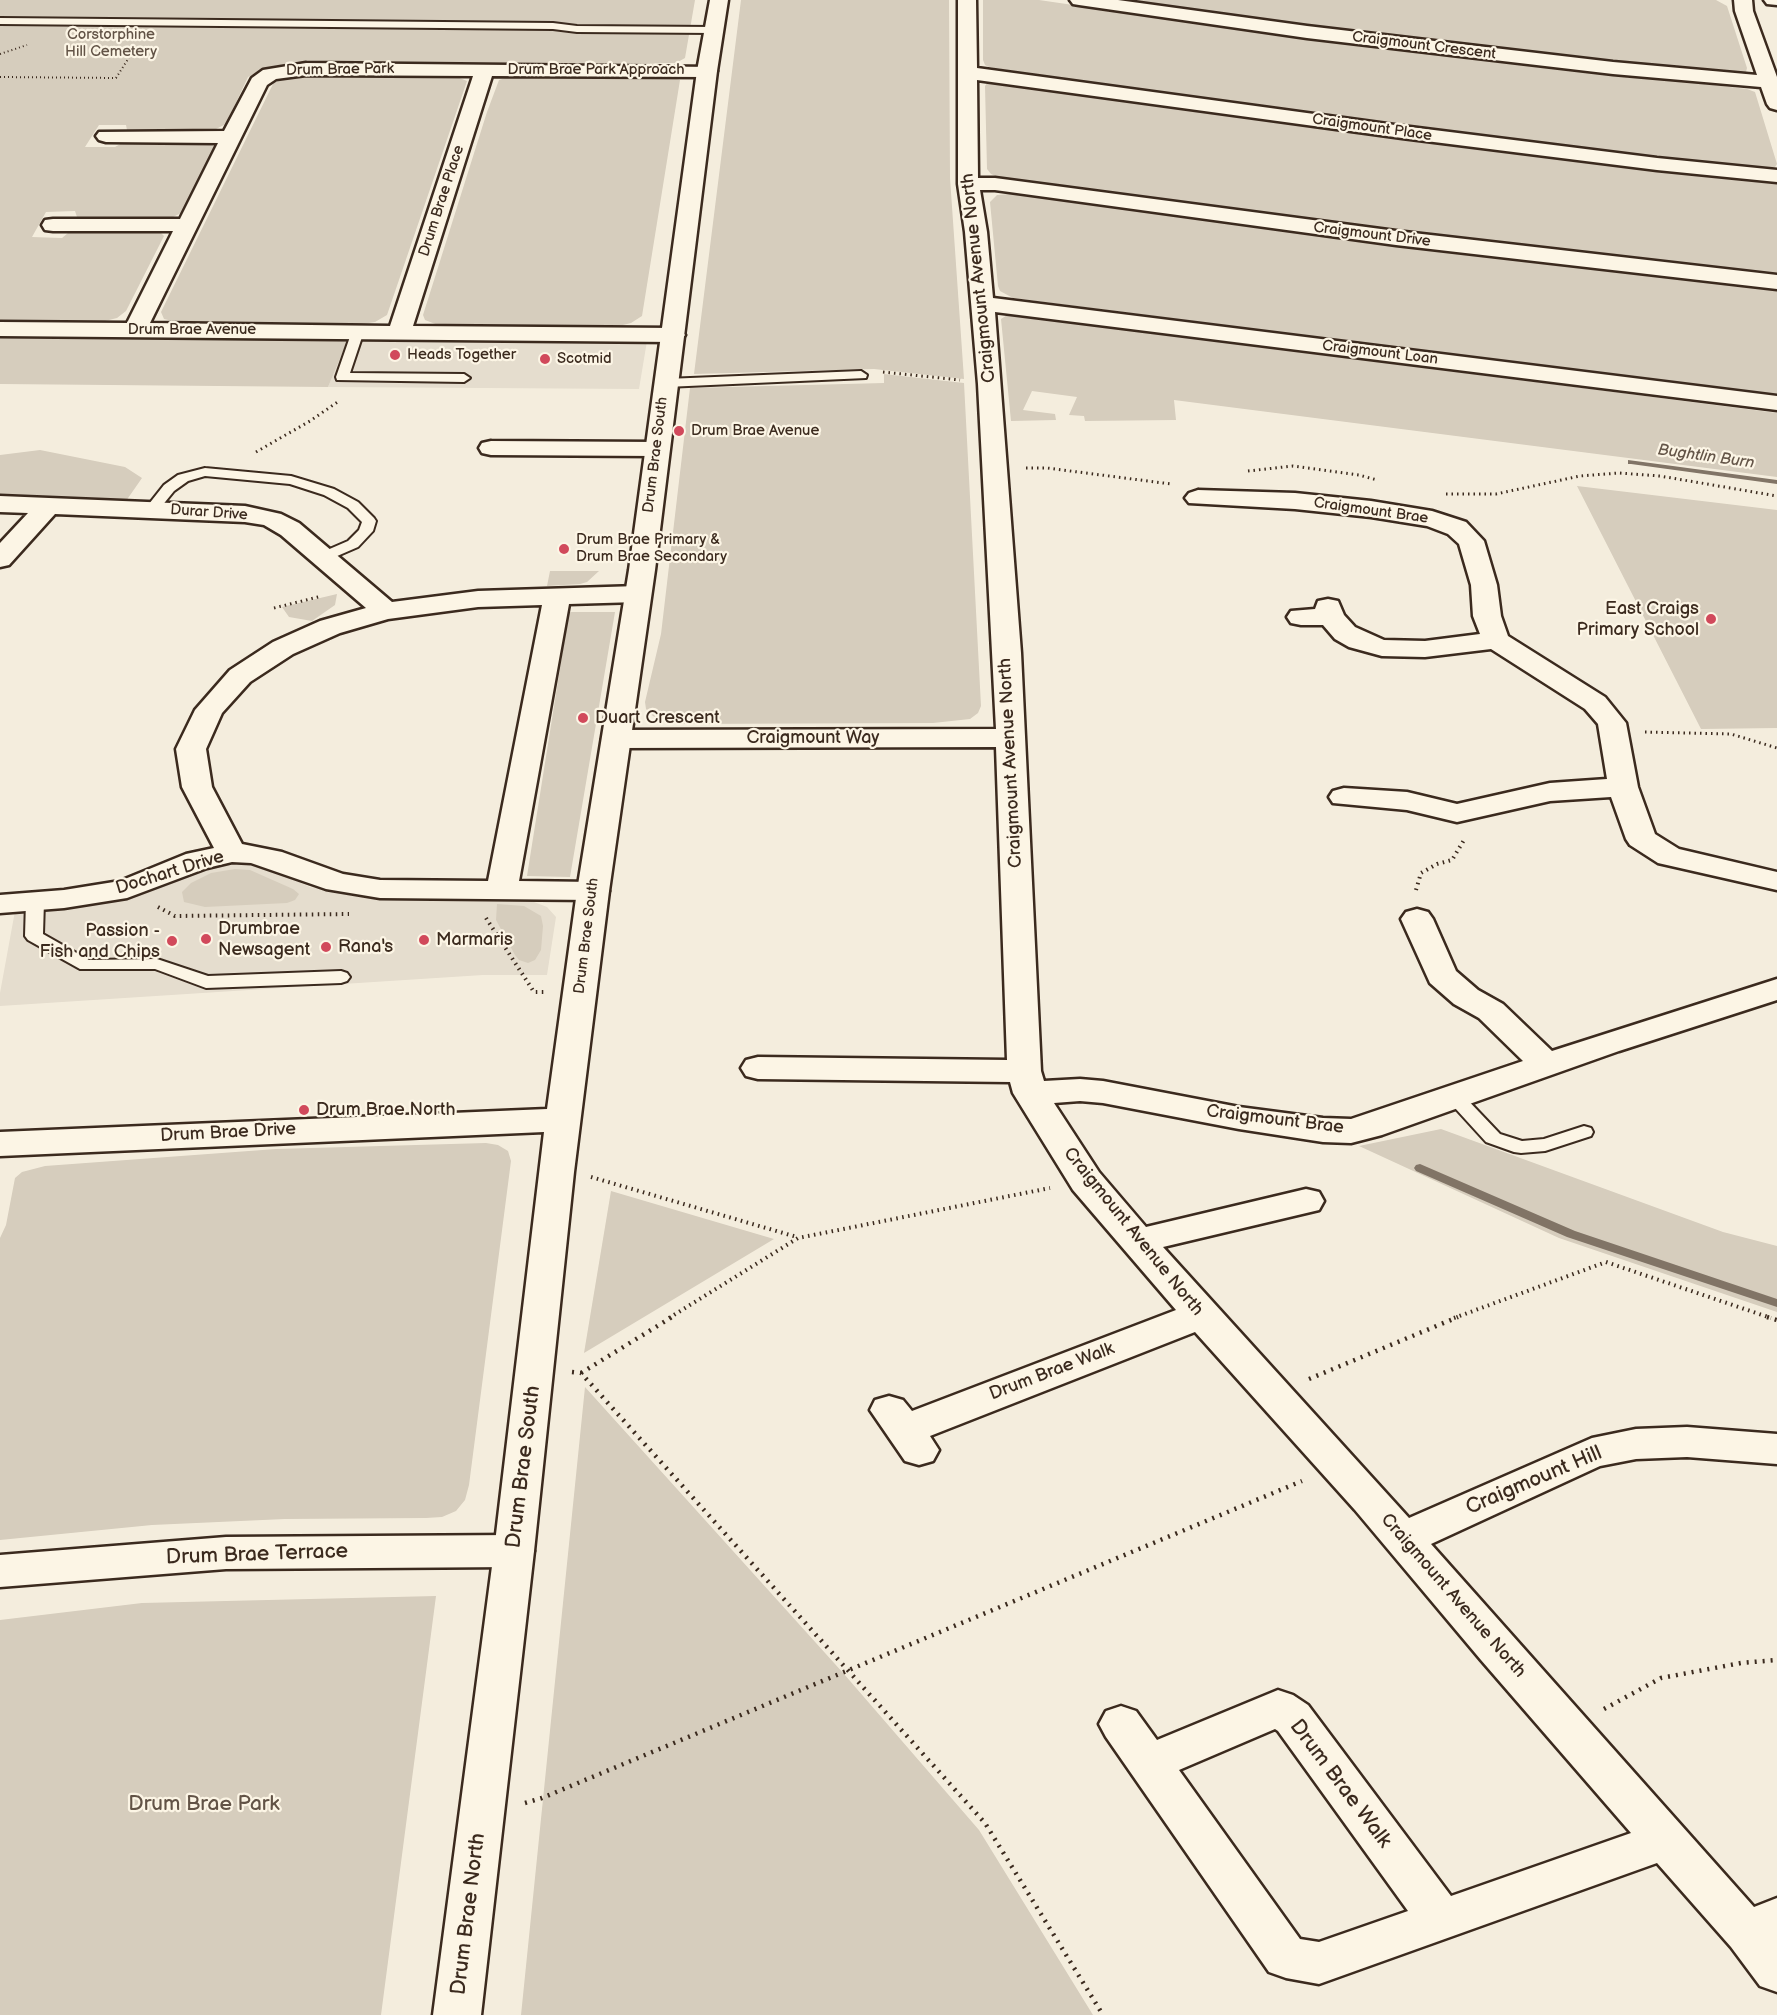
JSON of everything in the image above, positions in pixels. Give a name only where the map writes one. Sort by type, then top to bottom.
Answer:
[{"type":"street","name":"Drum Brae South","points":[[579,1004],[592,891],[638,594],[707,71],[719,0]]},
{"type":"street","name":"Craigmount Avenue North","points":[[967,0],[968,184],[976,232],[990,384],[1027,1082],[1086,1181],[1201,1315],[1339,1465],[1496,1648],[1666,1840],[1762,1926],[1777,1971]]},
{"type":"street","name":"Craigmount Crescent","points":[[1079,0],[1295,30],[1712,78],[1770,82]]},
{"type":"street","points":[[1743,0],[1744,11],[1777,104]]},
{"type":"street","name":"Drum Brae Park","points":[[135,330],[259,82],[277,72],[306,69],[485,69]]},
{"type":"street","name":"Drum Brae Park Approach","points":[[485,69],[707,71]]},
{"type":"street","name":"Drum Brae Place","points":[[399,332],[485,69]]},
{"type":"street","name":"Craigmount Place","points":[[967,73],[1402,132],[1657,164],[1777,176]]},
{"type":"street","points":[[106,136],[233,137]]},
{"type":"street","name":"Craigmount Drive","points":[[968,184],[995,184],[1396,238],[1777,282]]},
{"type":"street","points":[[53,225],[188,225]]},
{"type":"street","name":"Craigmount Loan","points":[[982,305],[997,305],[1777,404]]},
{"type":"street","name":"Drum Brae Avenue","points":[[0,329],[673,335]]},
{"type":"street","points":[[491,448],[523,442],[656,449]]},
{"type":"street","name":"Craigmount Brae","points":[[1188,492],[1371,509],[1432,519],[1457,528],[1471,541],[1484,585],[1487,616],[1496,640]]},
{"type":"street","name":"Durar Drive","points":[[0,504],[245,514],[272,519],[290,529],[386,610]]},
{"type":"street","points":[[0,559],[48,506]]},
{"type":"street","points":[[592,891],[380,889],[337,882],[251,854],[232,854],[215,825],[197,786],[190,749],[209,710],[240,676],[283,648],[330,627],[386,610],[478,600],[638,594]]},
{"type":"street","points":[[496,891],[557,596]]},
{"type":"street","points":[[1301,617],[1330,612],[1345,633],[1359,641],[1382,648],[1425,649],[1496,640],[1594,704],[1612,723],[1623,787],[1641,839],[1669,856],[1777,881]]},
{"type":"street","name":"Craigmount Way","points":[[617,739],[1010,738]]},
{"type":"street","points":[[1344,797],[1407,801],[1457,813],[1550,792],[1623,787]]},
{"type":"street","name":"Dochart Drive","points":[[0,904],[35,902],[127,889],[197,861],[232,854]]},
{"type":"street","points":[[1417,919],[1442,976],[1466,997],[1491,1011],[1547,1065]]},
{"type":"street","name":"Craigmount Brae","points":[[1027,1082],[1103,1092],[1239,1118],[1323,1131],[1352,1131],[1370,1127],[1607,1043],[1777,989]]},
{"type":"street","points":[[564,1120],[579,1004]]},
{"type":"street","points":[[758,1068],[1027,1082]]},
{"type":"street","name":"Drum Brae South","points":[[480,1813],[514,1551],[556,1172],[564,1120]]},
{"type":"street","name":"Drum Brae Drive","points":[[0,1144],[564,1120]]},
{"type":"street","points":[[1138,1242],[1285,1199]]},
{"type":"street","name":"Drum Brae Walk","points":[[904,1430],[1201,1315]]},
{"type":"street","name":"Craigmount Hill","points":[[1404,1539],[1592,1453],[1636,1444],[1686,1442],[1777,1449]]},
{"type":"street","name":"Drum Brae Terrace","points":[[0,1571],[226,1553],[514,1551]]},
{"type":"street","name":"Drum Brae Walk","points":[[1148,1764],[1278,1707],[1293,1718],[1442,1920]]},
{"type":"street","points":[[1120,1724],[1286,1958],[1318,1963],[1666,1840]]},
{"type":"street","name":"Drum Brae North","points":[[457,2015],[480,1813]]},
{"type":"lane","points":[[0,21],[553,26],[577,29],[713,30]]},
{"type":"lane","points":[[358,331],[342,377],[464,378]]},
{"type":"lane","points":[[666,382],[861,375]]},
{"type":"lane","points":[[152,509],[169,488],[183,478],[205,472],[291,480],[329,492],[352,505],[369,521],[366,531],[353,544],[323,557]]},
{"type":"lane","points":[[35,902],[34,936],[86,965],[157,964],[206,982],[341,976]]},
{"type":"lane","points":[[1454,1096],[1493,1138],[1521,1147],[1545,1145],[1584,1132]]},
{"type":"path","points":[[0,77],[116,78],[151,22]]},
{"type":"path","points":[[861,375],[872,371],[990,384]]},
{"type":"path","points":[[205,472],[250,456],[310,422],[358,386],[363,378]]},
{"type":"path","points":[[1245,471],[1293,466],[1359,475],[1383,483]]},
{"type":"path","points":[[994,474],[1013,474],[1029,467],[1047,468],[1188,492]]},
{"type":"path","points":[[1438,493],[1496,494],[1580,476],[1619,473],[1660,476],[1777,495]]},
{"type":"path","points":[[274,608],[357,586]]},
{"type":"path","points":[[1614,734],[1667,731],[1731,734],[1777,748]]},
{"type":"path","points":[[1417,919],[1416,890],[1421,873],[1437,864],[1452,860],[1465,841],[1457,813]]},
{"type":"path","points":[[127,889],[175,916],[356,914]]},
{"type":"path","points":[[496,891],[484,915],[534,992],[579,1004]]},
{"type":"path","points":[[556,1172],[595,1178],[798,1238]]},
{"type":"path","points":[[535,1370],[581,1373],[798,1238],[1086,1181]]},
{"type":"path","points":[[1274,1394],[1443,1322],[1606,1262],[1777,1320]]},
{"type":"path","points":[[581,1373],[985,1823],[1103,2015]]},
{"type":"path","points":[[542,1798],[1339,1465]]},
{"type":"path","points":[[1569,1729],[1661,1678],[1741,1663],[1777,1660]]},
{"type":"shaded area","points":[[348,340],[647,341],[639,389],[328,387]]},
{"type":"shaded area","points":[[237,862],[257,864],[310,887],[353,896],[516,898],[534,902],[547,907],[556,917],[547,975],[483,975],[0,1006],[0,993],[15,911],[149,891],[194,871]]},
{"type":"green space","name":"Corstorphine Hill Cemetery","points":[[0,0],[695,0],[685,58],[676,63],[287,64],[269,67],[248,77],[226,124],[214,130],[135,131],[127,130],[126,125],[99,125],[85,147],[115,147],[124,142],[200,142],[215,146],[181,213],[173,217],[164,219],[86,218],[77,217],[75,211],[46,212],[32,237],[62,238],[68,233],[80,231],[151,231],[160,232],[164,236],[126,311],[117,318],[101,322],[0,320]]},
{"type":"green space","points":[[741,0],[949,0],[950,178],[964,379],[874,369],[694,374]]},
{"type":"green space","points":[[983,0],[1039,0],[1251,31],[1747,89],[1755,92],[1777,164],[1775,167],[1765,169],[1570,148],[1103,86],[989,67],[983,60]]},
{"type":"green space","points":[[1107,0],[1716,0],[1727,6],[1747,68],[1746,72],[1739,74],[1685,70],[1340,31]]},
{"type":"green space","points":[[297,76],[457,77],[467,81],[387,315],[375,322],[362,324],[181,323],[164,319],[161,312],[274,82]]},
{"type":"green space","points":[[509,77],[671,77],[680,80],[642,316],[631,323],[615,327],[438,325],[425,320],[423,315],[487,112],[499,80]]},
{"type":"green space","points":[[994,81],[1183,110],[1379,136],[1774,183],[1777,184],[1777,275],[1367,228],[1000,178],[991,174],[987,169],[985,86],[988,82]]},
{"type":"green space","points":[[1010,194],[1381,243],[1777,289],[1777,396],[1013,298],[1000,291],[998,286],[990,202],[997,195]]},
{"type":"green space","points":[[1009,314],[1777,413],[1777,477],[1174,400],[1176,420],[1085,421],[1084,416],[1069,415],[1077,397],[1032,391],[1023,410],[1055,414],[1056,420],[1011,421],[1001,319]]},
{"type":"green space","points":[[0,337],[348,340],[328,387],[0,384]]},
{"type":"green space","points":[[884,374],[964,383],[981,706],[978,713],[970,719],[933,723],[676,724],[662,722],[646,709],[645,702],[661,634],[690,388],[884,383]]},
{"type":"green space","points":[[40,450],[125,467],[142,478],[126,501],[0,497],[0,455]]},
{"type":"green space","name":"East Craigs Primary School","points":[[1577,486],[1777,510],[1777,728],[1701,729]]},
{"type":"green space","points":[[550,571],[599,571],[587,582],[547,586]]},
{"type":"green space","points":[[337,594],[335,605],[312,621],[289,617],[282,607]]},
{"type":"green space","points":[[569,612],[615,612],[570,877],[527,876]]},
{"type":"green space","points":[[235,869],[250,870],[293,889],[299,894],[295,900],[287,903],[205,907],[184,902],[182,892],[191,883],[211,873]]},
{"type":"green space","points":[[497,904],[524,906],[541,916],[543,926],[541,950],[535,960],[528,963],[519,960],[515,955],[496,920]]},
{"type":"green space","points":[[1441,1129],[1723,1232],[1777,1246],[1777,1312],[1559,1238],[1359,1146]]},
{"type":"green space","points":[[486,1143],[498,1145],[508,1151],[511,1161],[469,1485],[465,1500],[456,1511],[442,1517],[426,1518],[285,1519],[152,1525],[0,1540],[0,1238],[6,1225],[15,1178],[22,1172],[45,1166],[276,1149]]},
{"type":"green space","points":[[611,1191],[774,1239],[584,1353]]},
{"type":"green space","points":[[585,1387],[844,1674],[979,1830],[1093,2015],[521,2015]]},
{"type":"green space","name":"Drum Brae Park","points":[[436,1596],[381,2015],[0,2015],[0,1620],[142,1603]]},
{"type":"waterway","name":"Bughtlin Burn","points":[[1631,462],[1777,482]]},
{"type":"waterway","points":[[1420,1168],[1571,1234],[1777,1303]]},
{"type":"place","name":"Heads Together","points":[[395,355]]},
{"type":"place","name":"Scotmid","points":[[545,359]]},
{"type":"place","name":"Drum Brae Avenue","points":[[679,431]]},
{"type":"place","name":"Drum Brae Primary & Drum Brae Secondary","points":[[564,549]]},
{"type":"place","name":"East Craigs Primary School","points":[[1711,619]]},
{"type":"place","name":"Duart Crescent","points":[[583,718]]},
{"type":"place","name":"Drumbrae Newsagent","points":[[206,939]]},
{"type":"place","name":"Marmaris","points":[[424,940]]},
{"type":"place","name":"Passion - Fish and Chips","points":[[172,941]]},
{"type":"place","name":"Rana's","points":[[326,947]]},
{"type":"place","name":"Drum Brae North","points":[[304,1110]]}]
